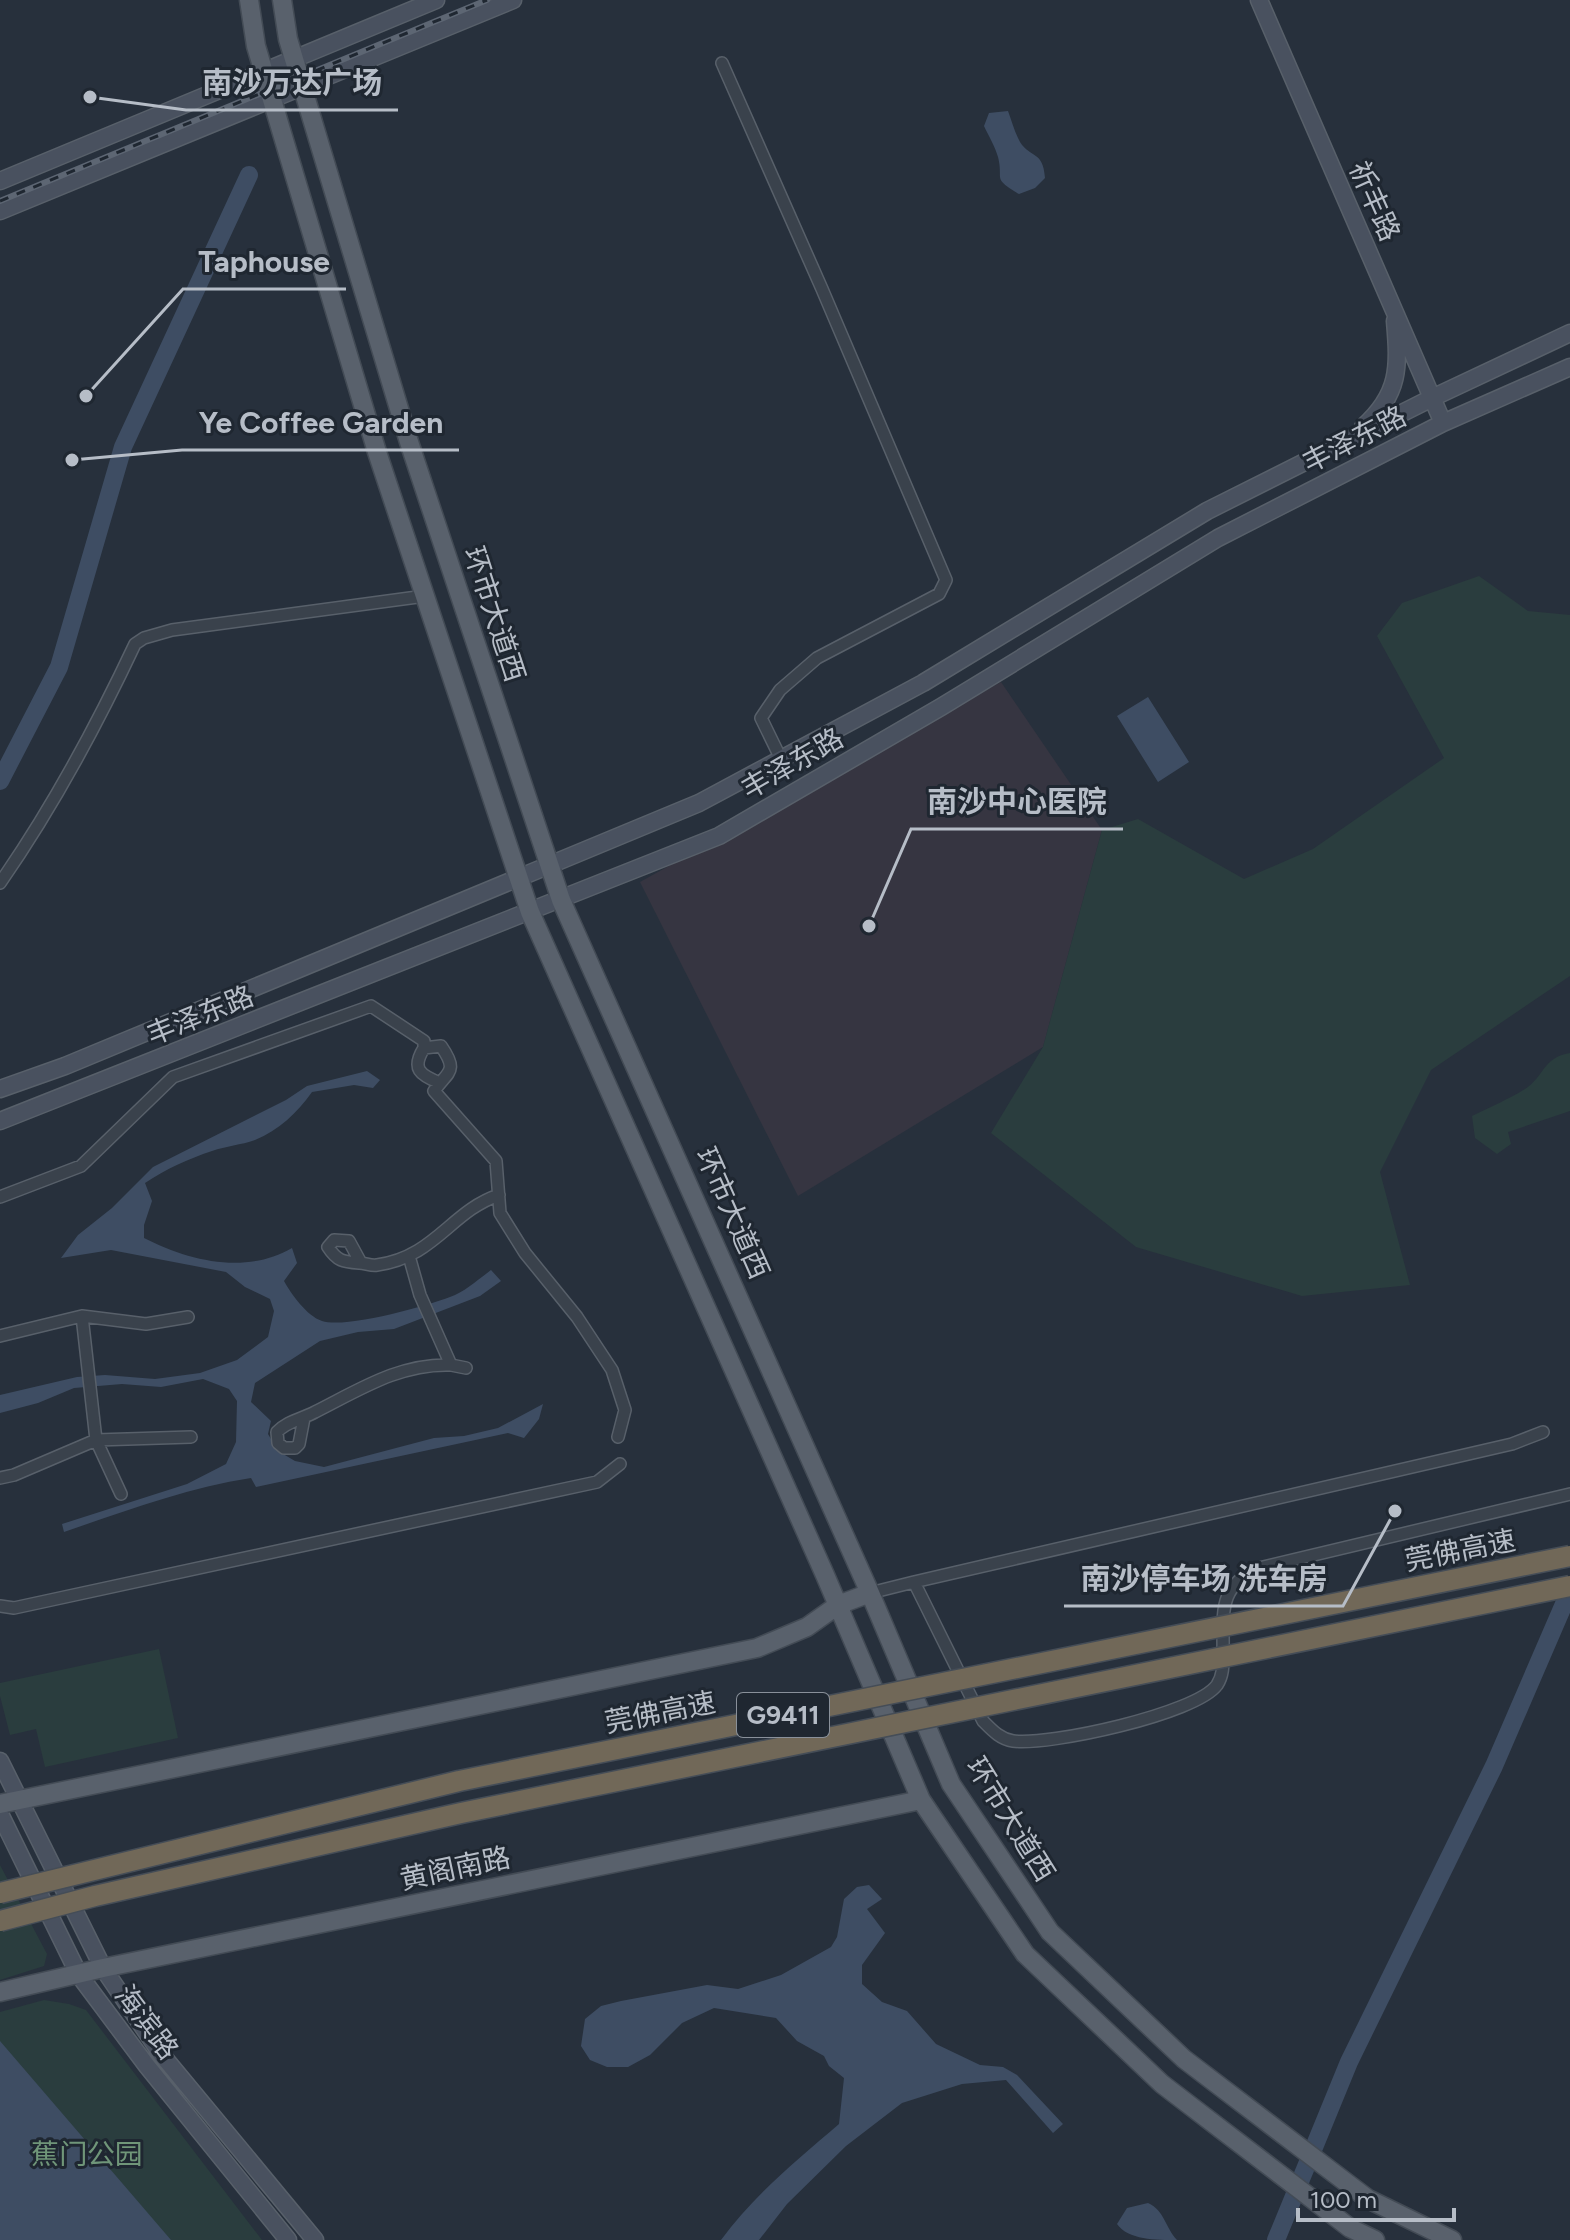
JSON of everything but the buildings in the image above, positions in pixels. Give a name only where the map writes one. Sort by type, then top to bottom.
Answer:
[{"type":"highway","name":"莞佛高速","points":[[0,1893],[459,1781],[1570,1556]]},
{"type":"highway","name":"莞佛高速","points":[[0,1921],[95,1896],[461,1813],[1570,1586]]},
{"type":"main road","points":[[249,0],[263,71],[377,452],[530,912],[838,1605],[921,1800],[1025,1954],[1162,2084],[1350,2228],[1375,2240]]},
{"type":"main road","name":"环市大道西","points":[[282,0],[294,58],[409,442],[561,900],[870,1593],[951,1784],[1050,1932],[1184,2059],[1368,2199],[1452,2240]]},
{"type":"main road","points":[[0,181],[436,0]]},
{"type":"main road","points":[[0,211],[513,0]]},
{"type":"main road","name":"祈丰路","points":[[1259,0],[1443,423]]},
{"type":"main road","points":[[1349,439],[1372,419],[1390,395],[1399,364],[1394,308]]},
{"type":"main road","name":"丰泽东路","points":[[0,1089],[65,1066],[699,803],[923,683],[1207,511],[1570,333]]},
{"type":"main road","name":"丰泽东路","points":[[0,1121],[719,836],[941,707],[1218,538],[1443,423],[1570,367]]},
{"type":"main road","points":[[9,1802],[757,1648],[807,1627],[838,1605],[870,1593]]},
{"type":"main road","points":[[0,1761],[9,1802],[103,1968],[162,2055],[315,2240]]},
{"type":"main road","name":"黄阁南路","points":[[0,1992],[103,1968],[921,1800]]},
{"type":"main road","name":"海滨路","points":[[0,1814],[79,1975],[147,2066],[288,2240]]},
{"type":"street","points":[[722,63],[946,580],[939,594],[817,658],[780,690],[761,718],[781,759]]},
{"type":"street","points":[[0,883],[39,828],[87,742],[135,644],[144,638],[172,630],[425,596]]},
{"type":"street","points":[[0,1197],[81,1166],[173,1077],[371,1006],[424,1041],[424,1048],[417,1060],[418,1068],[440,1083]]},
{"type":"street","points":[[424,1048],[441,1046],[446,1053],[450,1074],[434,1091],[496,1161],[500,1213],[525,1253],[577,1317],[612,1370],[625,1410],[618,1437]]},
{"type":"street","points":[[361,1263],[375,1265],[409,1256],[433,1243],[478,1202],[499,1195]]},
{"type":"street","points":[[409,1256],[420,1295],[451,1365]]},
{"type":"street","points":[[0,1336],[82,1316],[146,1324],[188,1317]]},
{"type":"street","points":[[82,1316],[96,1440],[121,1494]]},
{"type":"street","points":[[304,1418],[382,1378],[415,1368],[451,1365],[466,1368]]},
{"type":"street","points":[[870,1593],[1512,1444],[1543,1432]]},
{"type":"street","points":[[0,1478],[96,1440],[191,1437]]},
{"type":"street","points":[[0,1606],[14,1608],[597,1482],[620,1464]]},
{"type":"street","points":[[914,1582],[983,1721],[995,1734],[1009,1741],[1054,1741],[1167,1712],[1197,1700],[1216,1687],[1223,1673],[1224,1607],[1231,1588],[1240,1577],[1259,1568],[1570,1494]]},
{"type":"shaded area","points":[[1001,682],[1102,830],[1043,1047],[798,1196],[640,882]]},
{"type":"green space","points":[[1479,576],[1528,611],[1570,615],[1570,976],[1431,1070],[1380,1172],[1410,1285],[1302,1296],[1136,1247],[991,1133],[1043,1047],[1102,830],[1138,819],[1244,879],[1313,849],[1444,758],[1377,636],[1402,603]]},
{"type":"green space","points":[[1570,1053],[1570,1111],[1508,1132],[1511,1144],[1497,1154],[1475,1138],[1472,1116],[1525,1089],[1554,1059]]},
{"type":"green space","points":[[159,1649],[178,1738],[45,1767],[36,1729],[10,1735],[0,1696],[0,1683]]},
{"type":"green space","points":[[0,1865],[47,1954],[44,1966],[0,1980]]},
{"type":"green space","name":"蕉门公园","points":[[44,2000],[86,2010],[262,2240],[0,2240],[0,2012]]},
{"type":"water","points":[[1008,111],[1020,142],[1039,159],[1044,169],[1045,178],[1035,188],[1019,194],[1000,178],[997,153],[984,126],[989,113]]},
{"type":"water","points":[[1148,697],[1189,762],[1158,782],[1117,716]]},
{"type":"water","points":[[367,1071],[380,1080],[373,1088],[354,1085],[312,1092],[287,1120],[264,1136],[194,1157],[145,1183],[152,1201],[144,1225],[144,1238],[180,1253],[218,1262],[256,1261],[292,1248],[297,1263],[284,1281],[305,1310],[322,1321],[334,1323],[388,1315],[455,1295],[491,1270],[501,1281],[480,1296],[394,1329],[358,1332],[320,1341],[255,1383],[251,1402],[271,1421],[268,1434],[278,1451],[295,1461],[324,1467],[434,1438],[464,1436],[498,1428],[543,1404],[539,1419],[524,1438],[508,1433],[256,1487],[251,1478],[227,1482],[156,1501],[64,1532],[62,1524],[187,1484],[226,1464],[236,1442],[237,1401],[229,1389],[203,1379],[161,1387],[122,1384],[74,1388],[38,1403],[0,1413],[0,1395],[77,1377],[105,1375],[155,1379],[200,1373],[237,1360],[268,1337],[274,1311],[270,1299],[245,1287],[226,1272],[111,1250],[61,1258],[78,1235],[112,1208],[153,1167],[286,1100],[307,1086]]},
{"type":"water","points":[[869,1885],[882,1899],[867,1909],[885,1933],[862,1965],[862,1984],[882,2002],[907,2011],[936,2044],[980,2065],[1003,2067],[1017,2075],[1063,2124],[1053,2133],[1006,2080],[962,2084],[902,2103],[846,2146],[787,2204],[759,2240],[721,2240],[762,2193],[839,2124],[844,2078],[829,2066],[824,2056],[797,2041],[776,2018],[714,2008],[682,2023],[650,2055],[628,2067],[607,2067],[590,2060],[581,2046],[585,2019],[601,2006],[621,2001],[707,1985],[738,1989],[781,1975],[831,1947],[837,1937],[844,1899],[857,1887]]},
{"type":"water","points":[[0,2041],[171,2240],[0,2240]]},
{"type":"water","points":[[1148,2203],[1158,2210],[1177,2240],[1135,2236],[1117,2224],[1127,2208]]},
{"type":"waterway","points":[[0,781],[59,667],[123,447],[249,175]]},
{"type":"waterway","points":[[1276,2240],[1349,2062],[1494,1766],[1570,1590]]},
{"type":"railway","points":[[0,201],[487,0]]},
{"type":"place","name":"南沙万达广场","points":[[90,97]]},
{"type":"place","name":"Taphouse","points":[[86,396]]},
{"type":"place","name":"Ye Coffee Garden","points":[[72,460]]},
{"type":"place","name":"南沙中心医院","points":[[869,926]]},
{"type":"place","name":"南沙停车场 洗车房","points":[[1395,1511]]}]
